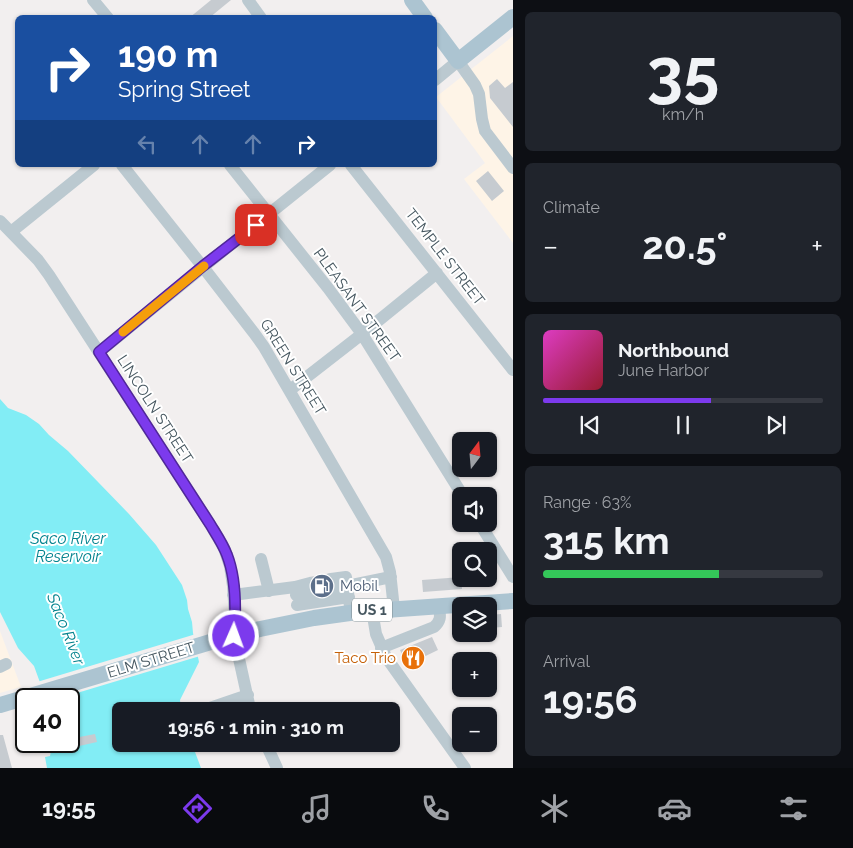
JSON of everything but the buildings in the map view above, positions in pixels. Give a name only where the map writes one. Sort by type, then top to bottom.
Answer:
[{"type":"main road","points":[[412,0],[423,15]]},
{"type":"main road","points":[[437,33],[458,61],[510,25]]},
{"type":"main road","name":"ELM STREET","points":[[8,703],[251,631],[297,602],[349,598],[372,610],[513,601]]},
{"type":"street","points":[[93,0],[106,15]]},
{"type":"street","points":[[248,0],[259,15]]},
{"type":"street","points":[[437,78],[458,61],[479,94],[484,131],[513,168]]},
{"type":"street","points":[[11,232],[92,167]]},
{"type":"street","name":"GREEN STREET","points":[[124,167],[260,340],[386,557],[391,577],[394,609]]},
{"type":"street","name":"PLEASANT STREET","points":[[232,167],[328,288],[362,334],[457,487]]},
{"type":"street","points":[[99,352],[328,167]]},
{"type":"street","name":"TEMPLE STREET","points":[[353,167],[513,370]]},
{"type":"street","name":"LINCOLN STREET","points":[[0,221],[38,260],[49,275],[220,542],[228,559],[232,575],[235,618],[234,636],[249,702]]},
{"type":"street","points":[[290,390],[436,273]]},
{"type":"street","points":[[485,532],[513,576]]},
{"type":"street","points":[[261,560],[269,590]]},
{"type":"street","points":[[332,584],[346,577],[349,598],[391,577]]},
{"type":"street","points":[[234,595],[269,590],[297,602],[311,588]]},
{"type":"street","points":[[381,648],[434,627],[440,618],[439,606]]},
{"type":"street","points":[[372,610],[376,634],[386,657],[465,768]]},
{"type":"street","points":[[228,702],[248,695]]},
{"type":"street","points":[[270,752],[277,768]]},
{"type":"shaded area","points":[[513,36],[513,243],[464,179],[485,163],[437,96]]},
{"type":"shaded area","points":[[0,631],[21,687],[0,693]]},
{"type":"water","name":"Saco River Reservoir","points":[[0,399],[8,408],[26,415],[39,424],[68,451],[156,545],[182,585],[192,622],[199,662],[180,702],[112,702],[112,752],[195,752],[201,768],[47,768],[45,757],[50,756],[51,753],[80,753],[80,688],[42,688],[34,666],[18,648],[0,612]]},
{"type":"pier","points":[[196,634],[200,656],[80,692],[80,688],[39,688],[37,682]]},
{"type":"tunnel","points":[[310,583],[331,579]]},
{"type":"tunnel","points":[[312,592],[333,588]]},
{"type":"slow traffic","points":[[123,332],[204,266]]},
{"type":"place","name":"Mobil","points":[[322,586]]},
{"type":"place","name":"Taco Trio","points":[[413,658]]},
{"type":"route","points":[[234,636],[235,618],[232,575],[224,548],[99,352],[256,225]]},
{"type":"water label","name":"Saco River","points":[[66,629]]}]
